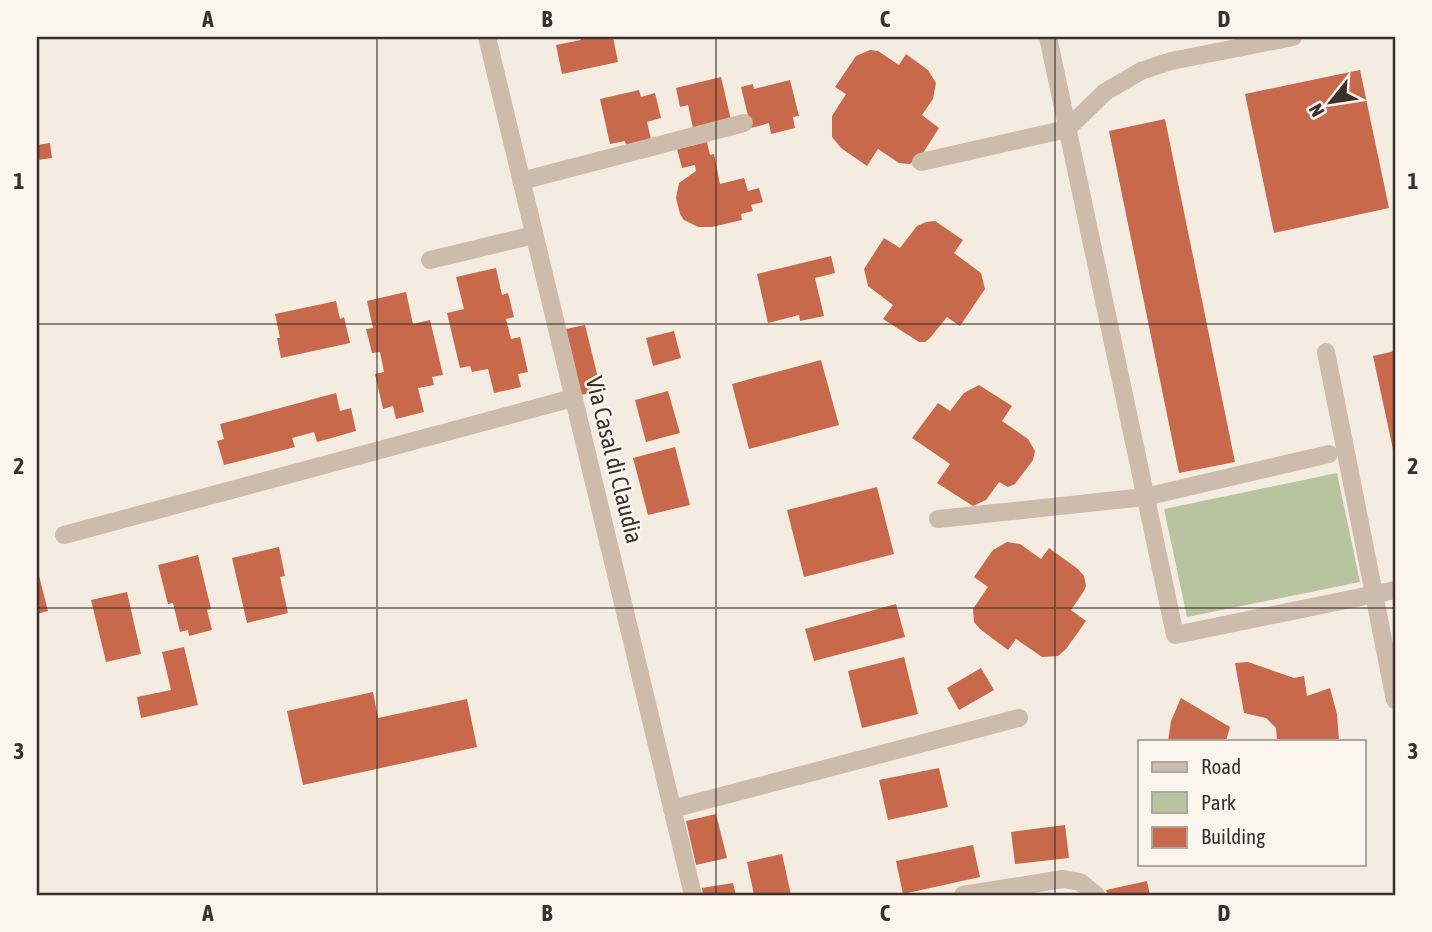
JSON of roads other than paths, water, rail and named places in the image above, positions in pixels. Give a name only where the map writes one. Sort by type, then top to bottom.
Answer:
[{"type":"street","name":"Via Casal di Claudia","points":[[487,37],[693,895]]},
{"type":"street","points":[[1048,37],[1175,635],[1395,590]]},
{"type":"street","points":[[921,162],[1067,129],[1105,92],[1141,71],[1171,61],[1293,37]]},
{"type":"street","points":[[521,181],[744,123]]},
{"type":"street","points":[[430,260],[534,235]]},
{"type":"street","points":[[1326,352],[1395,700]]},
{"type":"street","points":[[64,535],[573,398]]},
{"type":"street","points":[[938,519],[1145,497],[1329,454]]},
{"type":"street","points":[[672,809],[1019,718]]},
{"type":"street","points":[[963,895],[1063,879],[1080,882],[1096,895]]}]
